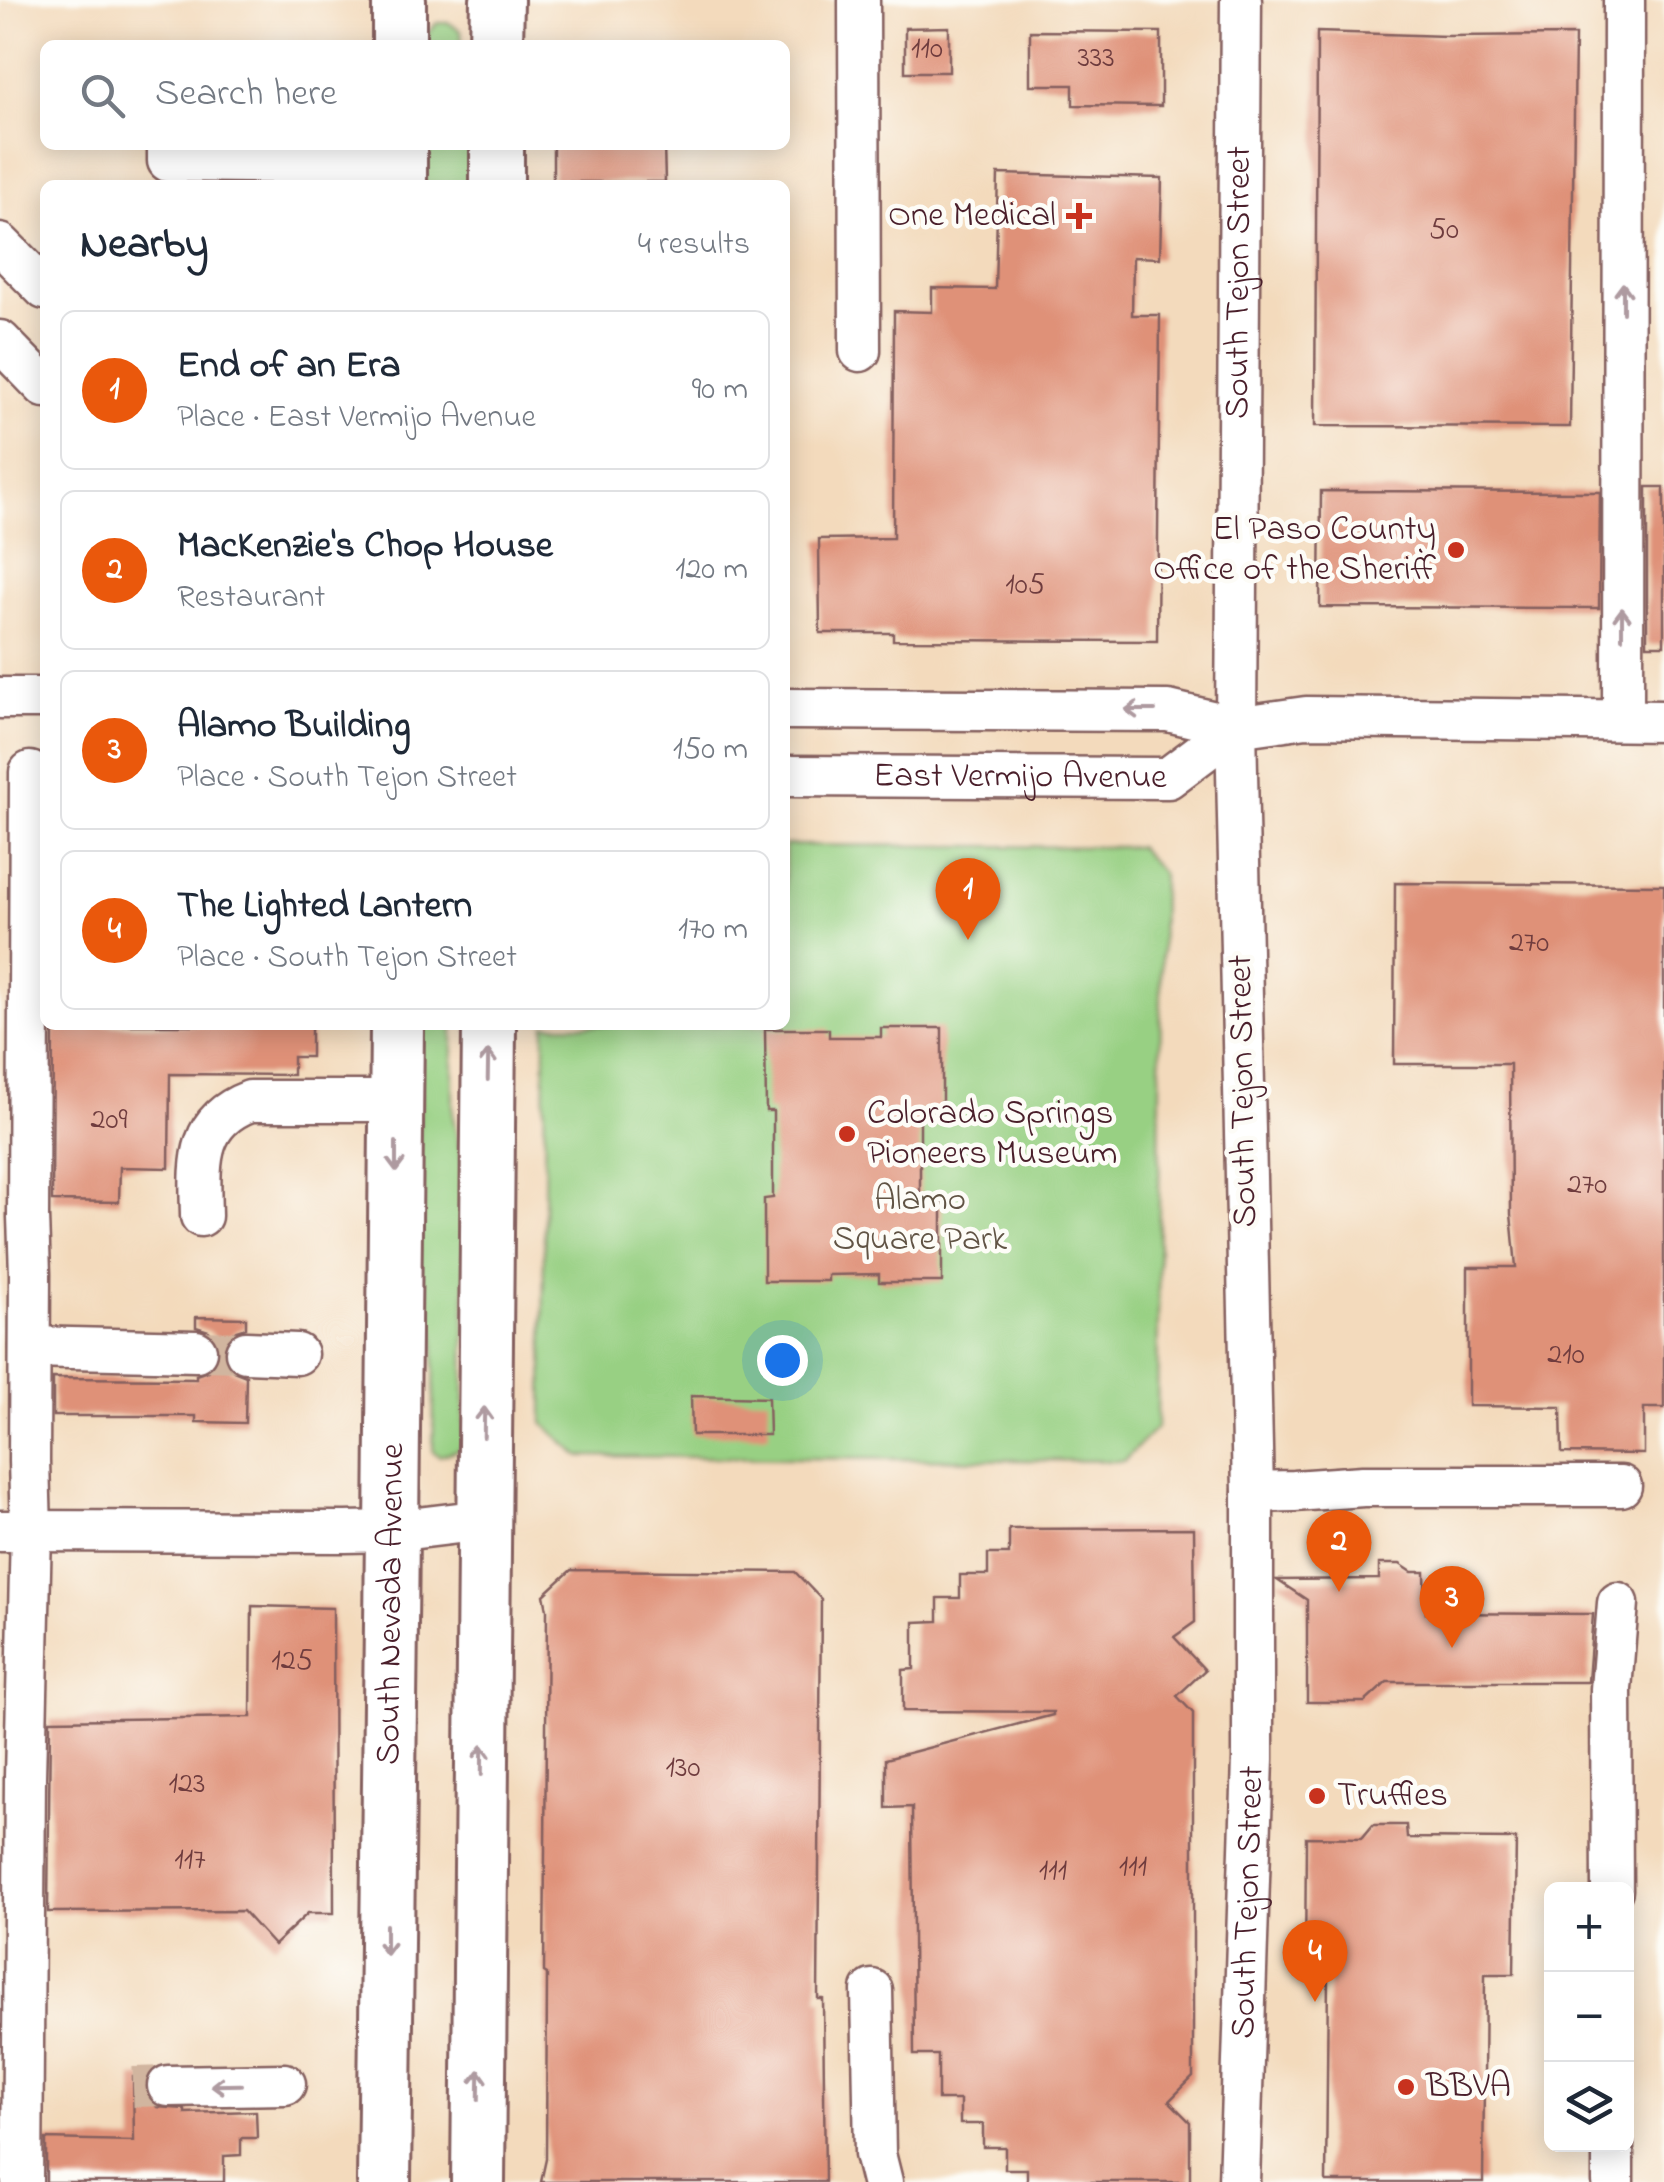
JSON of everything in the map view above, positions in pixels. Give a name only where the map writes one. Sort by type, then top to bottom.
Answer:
[{"type":"main road","points":[[400,0],[400,40]]},
{"type":"main road","points":[[496,40],[497,0]]},
{"type":"main road","points":[[496,150],[496,180]]},
{"type":"main road","name":"South Nevada Avenue","points":[[384,2182],[397,1030]]},
{"type":"main road","points":[[478,2182],[488,1030]]},
{"type":"street","points":[[859,0],[860,351]]},
{"type":"street","name":"South Tejon Street","points":[[1239,2182],[1252,1759],[1253,1492],[1236,727],[1242,0]]},
{"type":"street","points":[[1623,720],[1624,0]]},
{"type":"street","points":[[168,150],[168,161],[400,165]]},
{"type":"street","points":[[0,342],[40,382]]},
{"type":"street","points":[[0,698],[40,698]]},
{"type":"street","name":"East Vermijo Avenue","points":[[790,709],[1168,710],[1236,727],[1306,717],[1664,720]]},
{"type":"street","name":"East Vermijo Avenue","points":[[790,776],[1168,778],[1236,727]]},
{"type":"street","points":[[22,2182],[12,1777],[16,1531],[29,1461],[25,772]]},
{"type":"street","points":[[200,1216],[202,1154],[218,1120],[234,1108],[250,1102],[397,1101]]},
{"type":"street","points":[[30,1347],[196,1351]]},
{"type":"street","points":[[246,1352],[297,1354]]},
{"type":"street","points":[[1253,1492],[1363,1486],[1621,1486]]},
{"type":"street","points":[[16,1531],[394,1531],[483,1520]]},
{"type":"street","points":[[1612,1882],[1612,1689],[1618,1603]]},
{"type":"street","points":[[872,1990],[875,2154],[882,2182]]},
{"type":"street","points":[[168,2086],[284,2084]]},
{"type":"street","points":[[1613,2152],[1613,2182]]},
{"type":"green space","points":[[437,23],[449,23],[461,31],[462,40],[424,40]]},
{"type":"green space","points":[[424,150],[471,150],[474,180],[425,180]]},
{"type":"green space","name":"Alamo Square Park","points":[[790,845],[1138,847],[1162,873],[1157,1427],[1124,1461],[579,1456],[543,1423],[545,1030],[790,1030]]},
{"type":"green space","points":[[420,1030],[453,1030],[453,1118],[466,1176],[464,1441],[458,1450],[440,1456],[433,1452],[435,1335],[418,1283]]},
{"type":"building","points":[[949,27],[949,72],[905,72],[905,28]]},
{"type":"building","points":[[1030,31],[1161,32],[1161,106],[1073,105],[1073,85],[1030,85]]},
{"type":"building","points":[[1317,32],[1575,35],[1570,427],[1315,426]]},
{"type":"building","points":[[553,150],[664,150],[665,180],[553,180]]},
{"type":"building","points":[[998,174],[1162,178],[1160,258],[1133,257],[1132,315],[1160,315],[1157,641],[893,640],[893,633],[820,633],[819,539],[893,538],[894,311],[932,312],[932,288],[995,289]]},
{"type":"building","points":[[1647,487],[1664,487],[1664,645],[1647,645]]},
{"type":"building","name":"El Paso County Office of the Sheriff","points":[[1321,491],[1600,492],[1599,608],[1320,607]]},
{"type":"building","points":[[1395,883],[1664,885],[1664,1408],[1644,1408],[1644,1454],[1562,1453],[1561,1407],[1468,1406],[1468,1267],[1516,1267],[1511,1214],[1510,1064],[1394,1064]]},
{"type":"building","name":"Colorado Springs Pioneers Museum","points":[[881,1028],[942,1028],[942,1111],[920,1111],[920,1200],[942,1200],[942,1282],[879,1282],[879,1274],[828,1275],[828,1281],[764,1281],[764,1199],[773,1198],[773,1111],[766,1111],[765,1030],[829,1029],[829,1037],[881,1037]]},
{"type":"building","points":[[53,1030],[311,1030],[311,1057],[293,1057],[293,1075],[170,1074],[169,1168],[120,1167],[119,1202],[52,1201]]},
{"type":"building","points":[[196,1317],[246,1318],[246,1328],[227,1339],[222,1352],[233,1371],[246,1376],[245,1423],[196,1422],[196,1416],[53,1416],[53,1378],[196,1379],[196,1375],[208,1371],[217,1362],[220,1351],[209,1331],[196,1327]]},
{"type":"building","points":[[691,1396],[768,1398],[769,1435],[692,1435]]},
{"type":"building","points":[[1194,1528],[1195,1622],[1174,1637],[1205,1670],[1177,1696],[1193,1713],[1193,2077],[1169,2101],[1190,2122],[1190,2182],[1027,2182],[1027,2169],[1005,2169],[1005,2147],[983,2147],[983,2124],[960,2124],[960,2100],[938,2100],[938,2055],[914,2055],[912,1807],[886,1808],[886,1759],[1053,1712],[903,1711],[903,1670],[914,1669],[914,1622],[938,1621],[938,1598],[960,1598],[960,1575],[988,1575],[988,1554],[1009,1554],[1009,1529]]},
{"type":"building","points":[[1379,1564],[1400,1564],[1412,1572],[1425,1572],[1426,1613],[1593,1614],[1588,1682],[1387,1682],[1365,1702],[1307,1702],[1307,1600],[1277,1580],[1379,1579]]},
{"type":"building","points":[[571,1570],[795,1572],[821,1599],[818,1999],[823,1999],[825,2182],[541,2182],[546,2159],[547,1974],[544,1595]]},
{"type":"building","points":[[252,1606],[333,1608],[334,1913],[308,1913],[274,1945],[243,1911],[48,1912],[50,1720],[251,1717]]},
{"type":"building","points":[[1373,1825],[1406,1825],[1407,1838],[1516,1839],[1514,1974],[1485,1974],[1483,2182],[1326,2182],[1328,1974],[1305,1973],[1306,1837],[1362,1838]]},
{"type":"building","points":[[133,2077],[146,2077],[147,2097],[157,2107],[185,2109],[185,2113],[256,2111],[257,2138],[241,2138],[241,2155],[224,2156],[224,2182],[46,2182],[46,2139],[134,2141]]},
{"type":"tunnel","points":[[196,1351],[246,1352]]},
{"type":"tunnel","points":[[133,2087],[168,2086]]},
{"type":"place","name":"One Medical","points":[[1079,216]]},
{"type":"place","name":"El Paso County Office of the Sheriff","points":[[1456,550]]},
{"type":"place","name":"End of an Era","points":[[968,940]]},
{"type":"place","name":"Colorado Springs Pioneers Museum","points":[[847,1134]]},
{"type":"place","name":"MacKenzie's Chop House","points":[[1339,1592]]},
{"type":"place","name":"Alamo Building","points":[[1452,1648]]},
{"type":"place","name":"Truffles","points":[[1317,1796]]},
{"type":"place","name":"The Lighted Lantern","points":[[1315,2002]]},
{"type":"place","name":"BBVA","points":[[1406,2087]]}]
